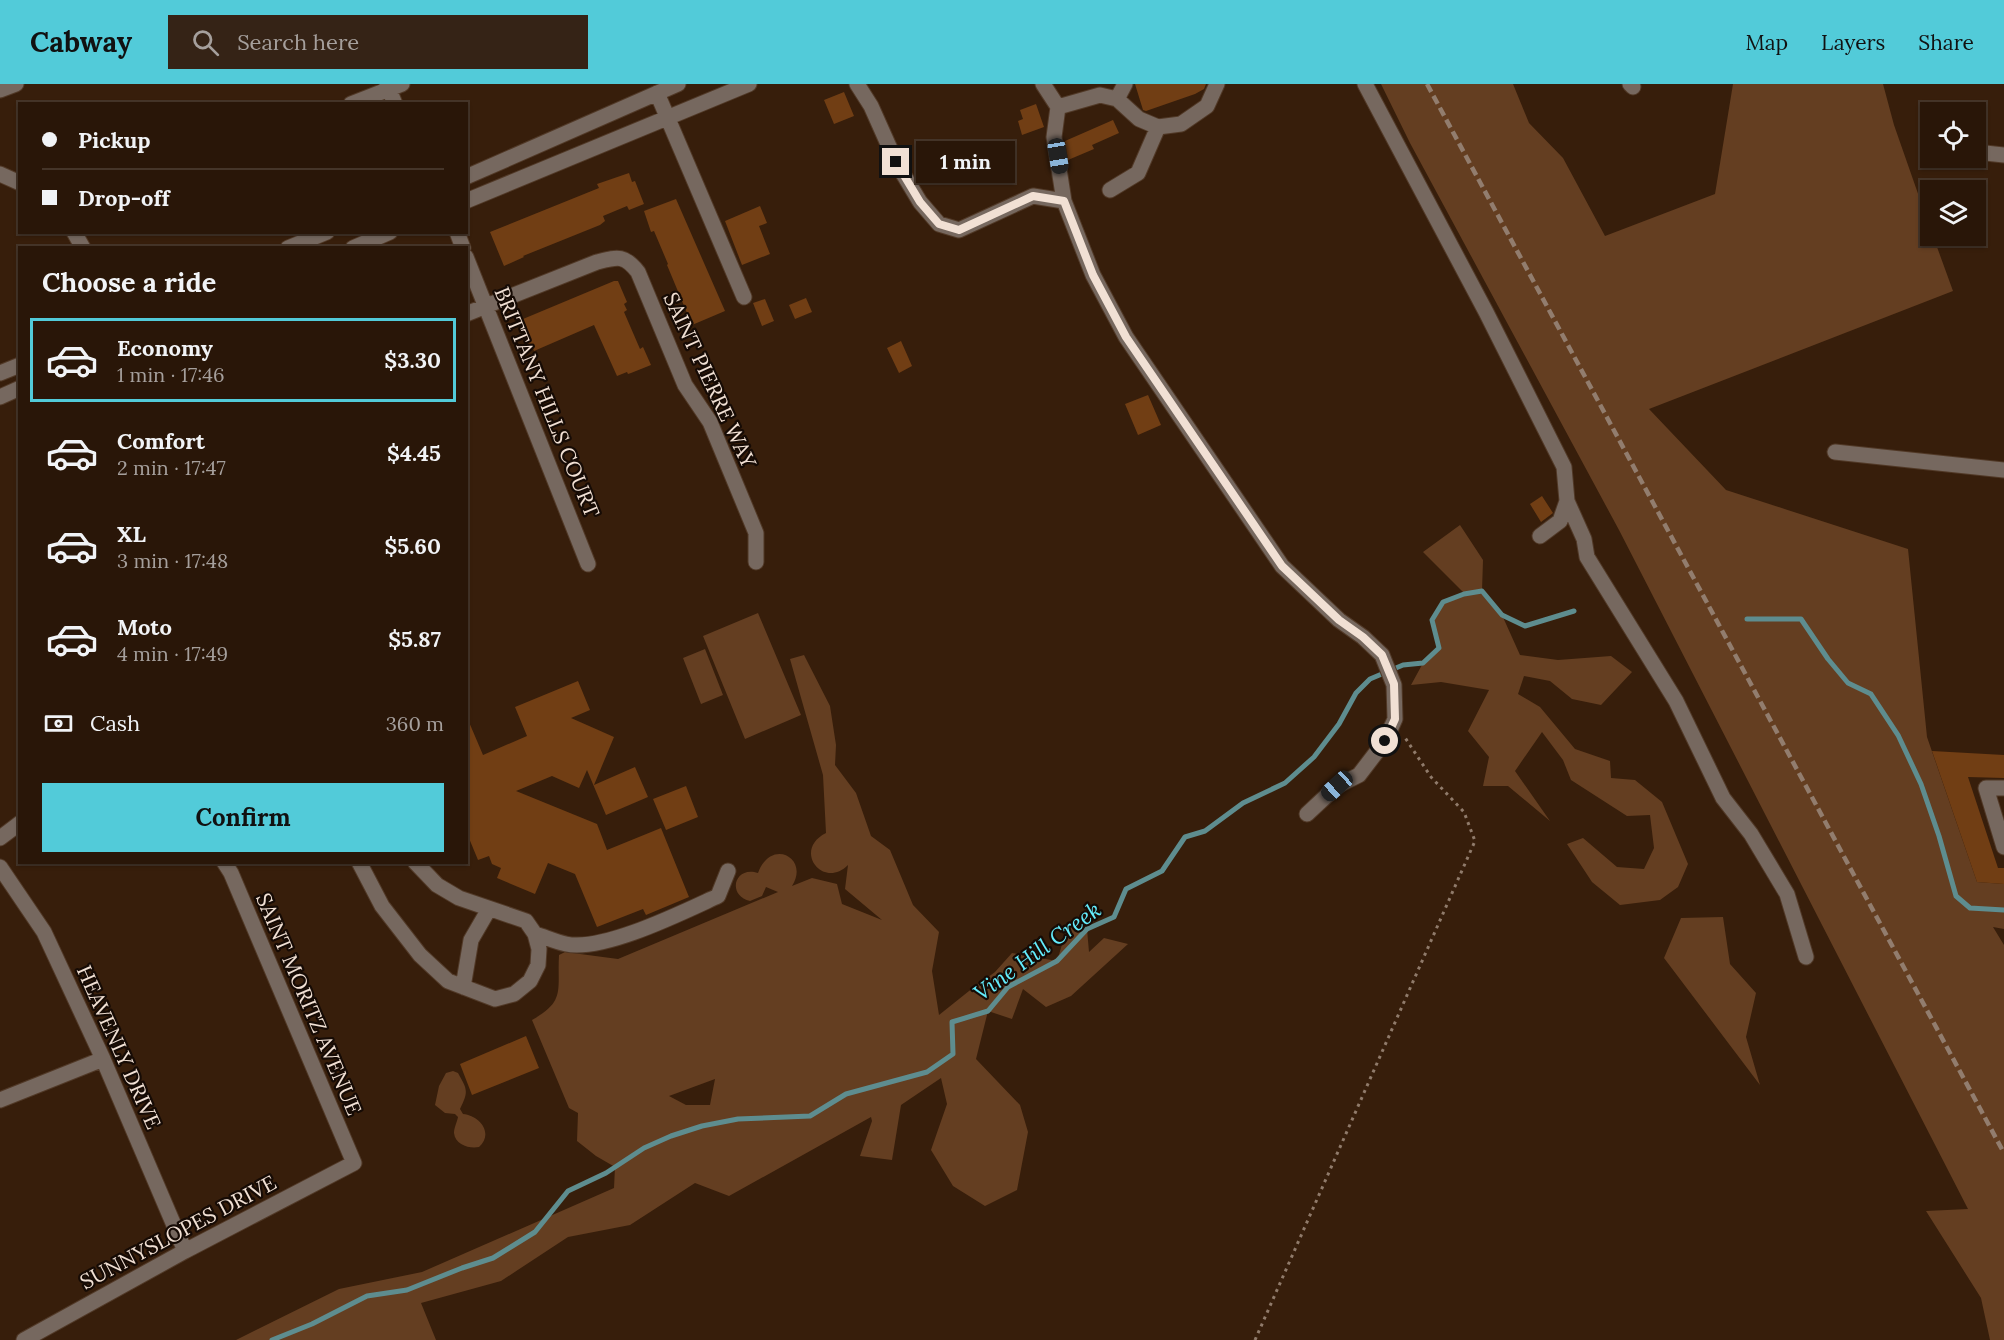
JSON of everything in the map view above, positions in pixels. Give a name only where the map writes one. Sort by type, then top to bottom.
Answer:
[{"type":"street","points":[[0,90],[16,84]]},
{"type":"street","points":[[468,176],[678,84]]},
{"type":"street","points":[[468,200],[749,84]]},
{"type":"street","points":[[857,84],[871,106],[896,162],[920,202],[939,224],[959,230],[1033,196],[1064,201]]},
{"type":"street","points":[[1043,84],[1058,107],[1054,136],[1064,201],[1093,275],[1126,337],[1282,566],[1339,620],[1363,637],[1382,655],[1394,684],[1394,722],[1385,741],[1359,775],[1337,786],[1307,813]]},
{"type":"street","points":[[1117,99],[1125,84]]},
{"type":"street","points":[[1058,107],[1100,95],[1117,99],[1139,119],[1158,127],[1181,124],[1207,106],[1218,84]]},
{"type":"street","points":[[1365,84],[1486,312],[1564,467],[1567,501],[1584,539],[1587,557],[1676,700],[1723,798],[1751,834],[1787,894],[1806,957]]},
{"type":"street","points":[[357,102],[393,90]]},
{"type":"street","points":[[657,93],[744,297]]},
{"type":"street","points":[[1110,190],[1138,173],[1158,127]]},
{"type":"street","points":[[1986,153],[2004,155]]},
{"type":"street","points":[[0,174],[18,182]]},
{"type":"street","points":[[293,246],[322,234]]},
{"type":"street","points":[[358,246],[385,234]]},
{"type":"street","name":"SAINT PIERRE WAY","points":[[486,306],[597,262],[616,257],[629,261],[638,272],[685,385],[710,422],[756,533],[756,562]]},
{"type":"street","name":"BRITTANY HILLS COURT","points":[[468,262],[588,564]]},
{"type":"street","points":[[468,313],[486,306]]},
{"type":"street","points":[[0,374],[18,366]]},
{"type":"street","points":[[0,397],[18,389]]},
{"type":"street","points":[[1834,452],[2004,470]]},
{"type":"street","points":[[1540,536],[1560,521],[1567,501]]},
{"type":"street","points":[[2004,788],[1986,788],[2001,827],[2004,847]]},
{"type":"street","points":[[0,838],[18,824]]},
{"type":"street","name":"SAINT MORITZ AVENUE","points":[[225,864],[354,1163]]},
{"type":"street","points":[[361,864],[382,906],[420,955],[448,981],[495,999],[514,994],[530,981],[538,965],[539,949],[535,934],[526,921],[459,898],[437,885],[417,864]]},
{"type":"street","name":"HEAVENLY DRIVE","points":[[0,867],[44,932],[103,1059],[184,1251]]},
{"type":"street","points":[[535,934],[567,945],[600,944],[718,896],[728,871]]},
{"type":"street","points":[[463,987],[471,940],[489,909]]},
{"type":"street","points":[[0,1100],[103,1059]]},
{"type":"street","name":"SUNNYSLOPES DRIVE","points":[[24,1340],[184,1251],[354,1163]]},
{"type":"path","points":[[1255,1340],[1475,841],[1464,812],[1431,777],[1394,722]]},
{"type":"shaded area","points":[[1381,84],[1513,84],[1529,123],[1563,158],[1605,236],[1715,194],[1733,84],[1883,84],[1894,125],[1920,199],[1920,246],[1937,246],[1953,291],[1649,409],[1726,490],[1908,549],[1927,737],[1977,882],[2004,884],[2004,929],[1993,927],[2004,945],[2004,1340],[1990,1340],[1981,1298],[1926,1211],[1968,1209],[1619,530],[1410,143]]},
{"type":"shaded area","points":[[1460,525],[1483,560],[1482,591],[1502,615],[1520,655],[1558,660],[1611,656],[1632,672],[1601,705],[1572,699],[1550,681],[1524,676],[1518,694],[1540,707],[1575,749],[1610,761],[1611,778],[1635,780],[1662,802],[1688,864],[1678,887],[1660,900],[1620,905],[1592,882],[1567,844],[1583,838],[1617,867],[1644,869],[1654,848],[1650,815],[1627,816],[1571,780],[1563,760],[1542,732],[1515,771],[1550,821],[1508,786],[1483,786],[1489,757],[1468,731],[1489,690],[1441,682],[1411,685],[1423,663],[1439,648],[1432,620],[1443,602],[1464,593],[1423,552]]},
{"type":"shaded area","points":[[758,613],[801,715],[745,739],[703,636]]},
{"type":"shaded area","points":[[705,649],[723,695],[701,704],[683,658]]},
{"type":"shaded area","points":[[804,655],[830,706],[836,745],[835,765],[856,793],[871,836],[890,850],[913,905],[939,932],[932,971],[939,1015],[995,972],[1012,953],[1057,961],[1068,925],[1087,929],[1089,952],[1104,938],[1128,944],[1071,996],[1046,1007],[1023,989],[1012,1019],[988,1011],[976,1059],[1020,1105],[1028,1132],[1017,1190],[985,1206],[953,1186],[931,1150],[947,1104],[941,1078],[901,1105],[892,1160],[860,1156],[872,1121],[871,1117],[729,1196],[695,1183],[630,1225],[568,1237],[501,1281],[421,1303],[436,1340],[236,1340],[339,1289],[422,1272],[614,1188],[615,1167],[577,1141],[578,1113],[569,1108],[532,1020],[550,1007],[558,994],[559,955],[565,952],[618,959],[778,892],[766,887],[762,896],[750,901],[738,893],[736,882],[744,873],[758,873],[764,862],[771,856],[779,854],[793,860],[796,867],[796,876],[792,886],[812,878],[837,884],[842,904],[882,920],[845,889],[848,865],[829,873],[815,865],[811,857],[816,840],[826,833],[823,775],[790,659]],"holes":[[[715,1079],[710,1105],[686,1105],[669,1096]]]},
{"type":"shaded area","points":[[1723,917],[1730,964],[1756,993],[1746,1037],[1760,1085],[1664,958],[1681,918]]},
{"type":"shaded area","points":[[453,1071],[458,1073],[466,1090],[460,1109],[463,1114],[475,1118],[485,1131],[483,1142],[479,1147],[467,1147],[457,1141],[454,1129],[458,1117],[455,1114],[445,1113],[435,1105],[439,1086],[446,1073]]},
{"type":"building","points":[[1135,84],[1206,84],[1204,89],[1195,94],[1146,111],[1143,110]]},
{"type":"building","points":[[844,92],[854,116],[834,124],[824,100]]},
{"type":"building","points":[[1036,104],[1044,127],[1022,135],[1018,121],[1023,119],[1020,110]]},
{"type":"building","points":[[1113,120],[1119,133],[1092,145],[1094,149],[1068,160],[1065,141]]},
{"type":"building","points":[[629,173],[632,182],[635,181],[644,204],[629,210],[627,206],[603,216],[605,221],[600,225],[504,266],[490,232],[599,188],[597,184]]},
{"type":"building","points":[[676,199],[725,311],[692,325],[644,211]]},
{"type":"building","points":[[760,206],[767,223],[759,226],[770,254],[742,265],[725,221]]},
{"type":"building","points":[[618,281],[627,302],[624,304],[627,310],[624,312],[640,349],[643,347],[651,365],[617,376],[594,325],[534,351],[531,344],[529,345],[520,324],[524,322],[523,319]]},
{"type":"building","points":[[806,298],[812,312],[795,319],[789,305]]},
{"type":"building","points":[[765,299],[774,321],[762,326],[753,303]]},
{"type":"building","points":[[901,341],[912,366],[899,373],[887,348]]},
{"type":"building","points":[[1148,395],[1161,425],[1138,435],[1125,404]]},
{"type":"building","points":[[1542,496],[1553,513],[1541,522],[1530,504]]},
{"type":"building","points":[[578,681],[590,710],[571,718],[614,737],[594,785],[635,767],[648,797],[606,815],[587,770],[579,788],[552,776],[516,791],[597,824],[607,850],[661,828],[689,897],[646,915],[643,909],[597,927],[575,874],[548,863],[535,894],[497,878],[501,868],[492,864],[489,856],[478,860],[468,836],[468,720],[483,755],[527,736],[515,707]]},
{"type":"building","points":[[1932,751],[2004,755],[2004,778],[1968,777],[1998,868],[2004,868],[2004,884],[1977,882]]},
{"type":"building","points":[[686,786],[698,817],[666,830],[653,799]]},
{"type":"building","points":[[526,1036],[539,1068],[472,1095],[460,1064]]},
{"type":"waterway","name":"Vine Hill Creek","points":[[272,1340],[312,1324],[367,1296],[407,1290],[493,1258],[535,1232],[568,1191],[606,1173],[644,1148],[671,1136],[702,1126],[738,1119],[810,1116],[846,1094],[927,1072],[953,1054],[952,1022],[988,1011],[1008,987],[1057,961],[1087,929],[1114,917],[1126,889],[1162,871],[1185,837],[1205,831],[1243,803],[1285,783],[1314,757],[1339,724],[1356,693],[1370,679],[1403,665],[1423,663],[1439,648],[1432,620],[1443,602],[1464,594],[1482,591],[1502,615],[1525,626],[1574,611]]},
{"type":"waterway","points":[[1747,619],[1801,619],[1828,659],[1848,683],[1871,694],[1898,735],[1921,784],[1956,896],[1970,908],[2004,910]]},
{"type":"railway","points":[[1427,84],[2004,1153]]},
{"type":"route","points":[[896,162],[920,202],[939,224],[959,230],[1033,196],[1064,201],[1093,275],[1126,337],[1282,566],[1339,620],[1363,637],[1382,655],[1394,684],[1395,719],[1385,741]]}]
